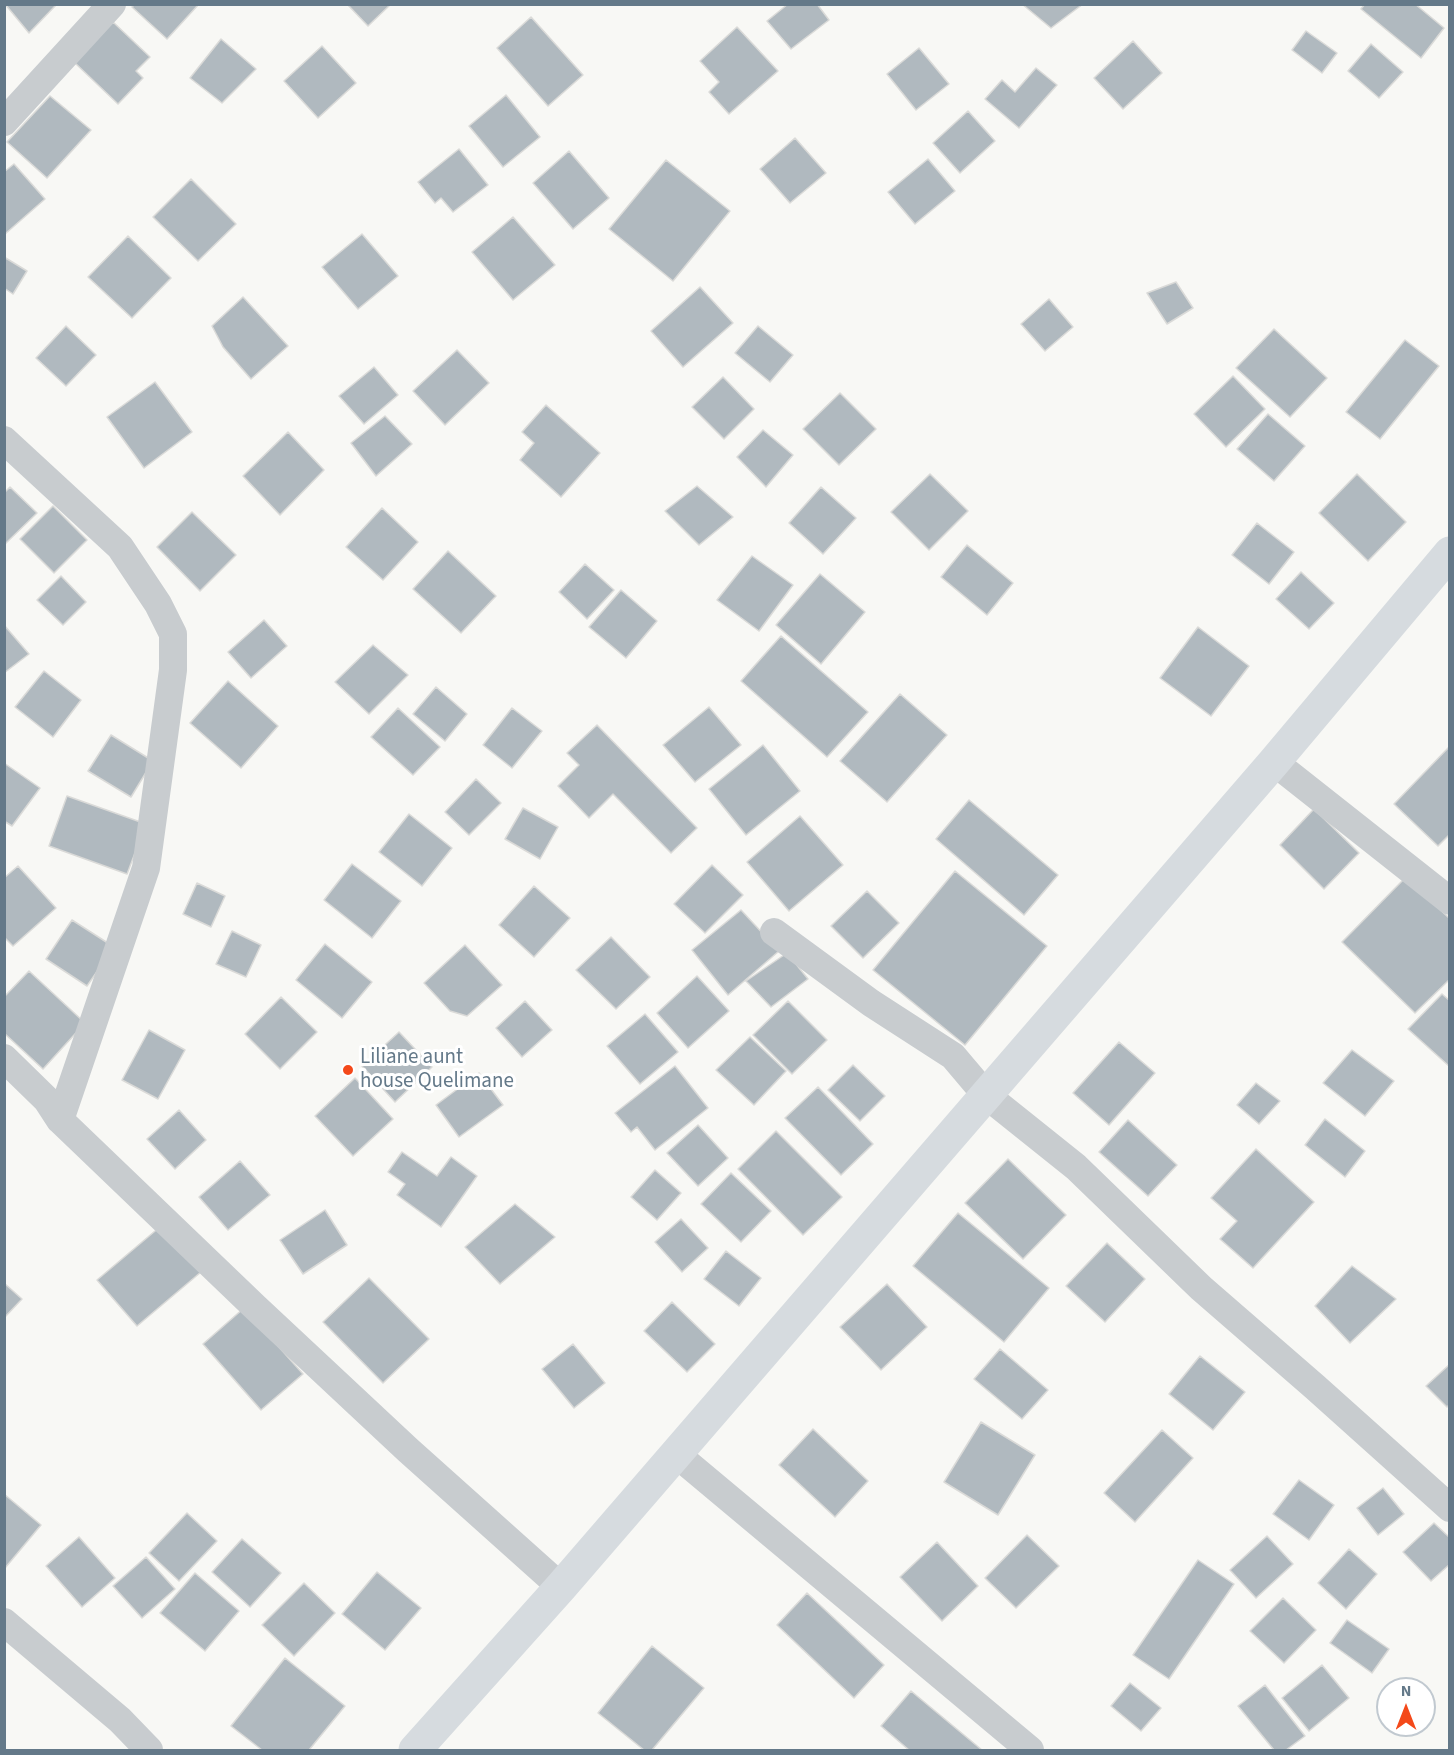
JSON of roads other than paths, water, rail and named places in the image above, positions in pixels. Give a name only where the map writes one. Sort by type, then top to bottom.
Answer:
[{"type":"main road","points":[[414,1750],[561,1587],[676,1454],[1274,762],[1449,553]]},
{"type":"street","points":[[4,122],[112,4]]},
{"type":"street","points":[[4,440],[120,547],[158,604],[173,634],[173,670],[146,868],[60,1120]]},
{"type":"street","points":[[1274,762],[1449,901]]},
{"type":"street","points":[[774,932],[871,1003],[953,1056],[986,1095],[1076,1167],[1201,1288],[1449,1508]]},
{"type":"street","points":[[4,1058],[47,1100],[60,1120],[400,1442],[561,1587]]},
{"type":"street","points":[[676,1454],[1030,1750]]},
{"type":"street","points":[[4,1622],[120,1720],[149,1750]]},
{"type":"place","name":"Liliane aunt house Quelimane","points":[[348,1070]]}]
